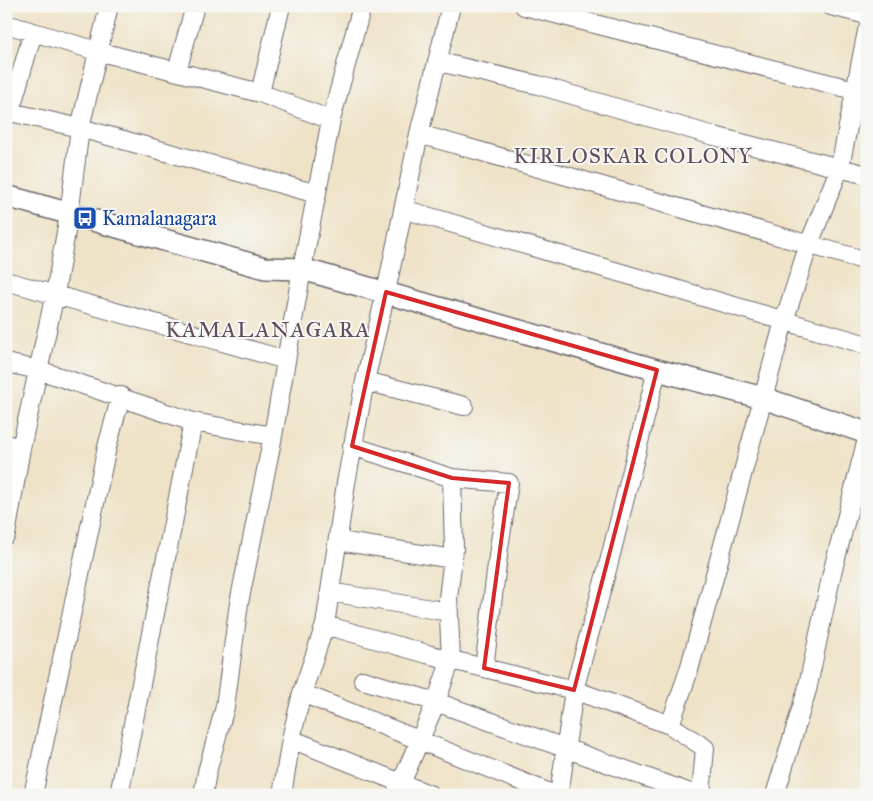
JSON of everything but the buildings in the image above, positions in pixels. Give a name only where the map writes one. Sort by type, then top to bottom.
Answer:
[{"type":"street","points":[[7,528],[14,446],[39,370],[69,215],[80,128],[109,6]]},
{"type":"street","points":[[177,71],[195,6]]},
{"type":"street","points":[[260,93],[281,6]]},
{"type":"street","points":[[203,795],[225,707],[239,603],[273,436],[302,269],[331,120],[362,6]]},
{"type":"street","points":[[287,793],[290,739],[302,693],[326,625],[352,446],[365,381],[386,292],[419,134],[439,62],[451,6]]},
{"type":"street","points":[[524,6],[568,12],[861,91]]},
{"type":"street","points":[[831,6],[867,15]]},
{"type":"street","points":[[6,24],[97,51],[260,93],[331,120]]},
{"type":"street","points":[[670,725],[689,670],[784,321],[809,244],[840,167],[861,91],[867,31]]},
{"type":"street","points":[[33,32],[8,112],[80,128],[317,194]]},
{"type":"street","points":[[439,62],[538,85],[714,136],[867,175]]},
{"type":"street","points":[[419,134],[867,261]]},
{"type":"street","points":[[6,196],[265,268],[302,269],[386,292],[657,370],[763,398],[867,433]]},
{"type":"street","points":[[403,209],[867,345]]},
{"type":"street","points":[[6,281],[286,360]]},
{"type":"street","points":[[6,363],[39,370],[121,396],[193,422],[273,436]]},
{"type":"street","points":[[302,693],[557,795],[574,690],[608,566],[657,370]]},
{"type":"street","points":[[365,381],[464,406]]},
{"type":"street","points":[[33,795],[107,446],[121,396]]},
{"type":"street","points":[[119,795],[193,422]]},
{"type":"street","points":[[775,795],[806,690],[832,572],[867,439]]},
{"type":"street","points":[[352,446],[452,478],[509,483],[484,668]]},
{"type":"street","points":[[399,788],[436,702],[451,660],[449,612],[453,559],[452,478]]},
{"type":"street","points":[[339,541],[453,559]]},
{"type":"street","points":[[330,592],[449,612]]},
{"type":"street","points":[[326,625],[451,660],[574,690],[670,725],[705,748],[701,795]]},
{"type":"street","points":[[363,680],[436,702],[696,795]]},
{"type":"street","points":[[290,739],[399,788],[431,795]]},
{"type":"highlighted area","points":[[386,292],[657,370],[574,690],[484,668],[509,483],[452,478],[352,446]]},
{"type":"place","name":"Kamalanagara","points":[[85,218]]},
{"type":"district","name":"KIRLOSKAR COLONY","points":[[633,156]]},
{"type":"district","name":"KAMALANAGARA","points":[[268,329]]}]
